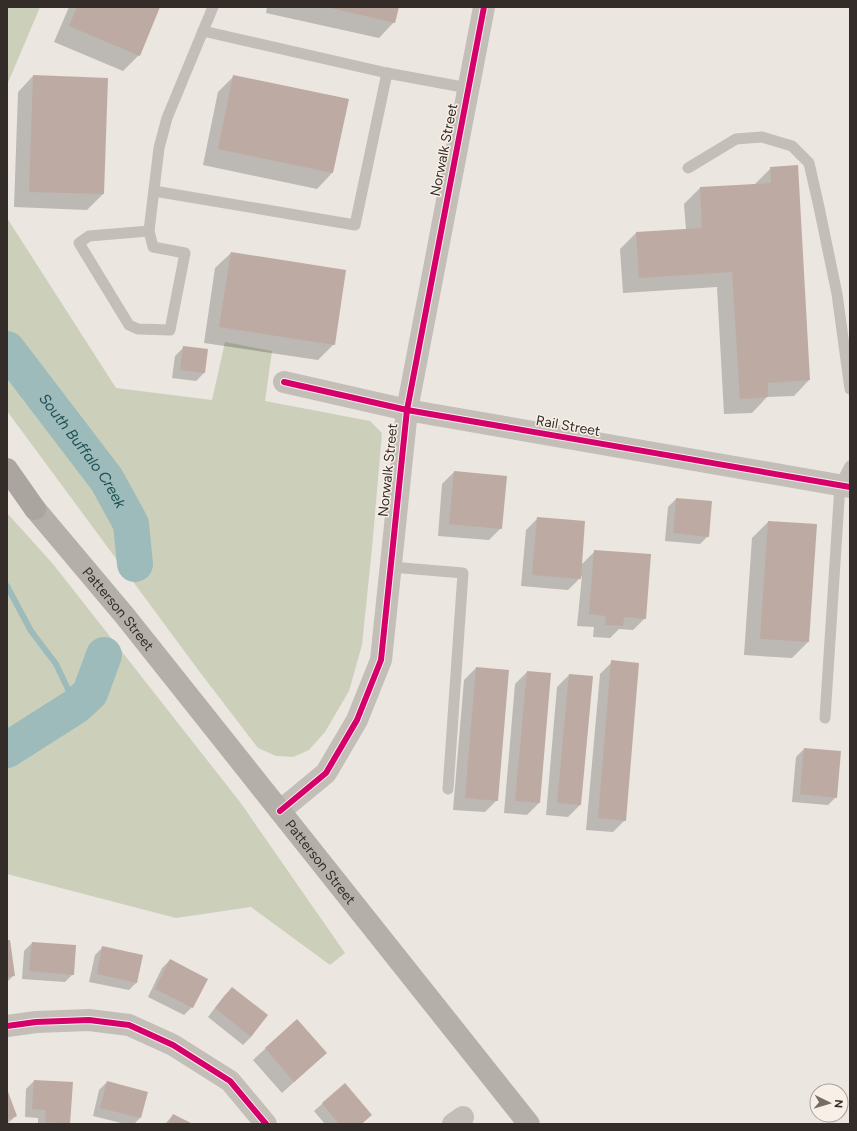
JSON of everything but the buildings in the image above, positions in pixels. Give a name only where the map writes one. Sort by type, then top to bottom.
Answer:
[{"type":"highway","points":[[7,469],[35,509]]},
{"type":"highway","points":[[7,476],[35,509]]},
{"type":"main road","name":"Patterson Street","points":[[35,509],[124,616],[529,1124]]},
{"type":"street","name":"Norwalk Street","points":[[280,811],[326,773],[357,720],[381,660],[406,410],[484,7]]},
{"type":"street","name":"Rail Street","points":[[284,382],[406,410],[845,486]]},
{"type":"street","points":[[7,1026],[36,1022],[89,1020],[129,1025],[173,1045],[230,1082],[266,1124]]},
{"type":"lane","points":[[150,231],[89,236],[79,243],[129,325],[138,329],[170,330],[185,253],[153,247],[150,231],[159,148],[167,118],[213,7]]},
{"type":"lane","points":[[203,31],[388,73],[468,88]]},
{"type":"lane","points":[[154,191],[355,225],[388,73]]},
{"type":"lane","points":[[688,168],[736,139],[762,137],[792,146],[809,164],[820,207],[837,294],[850,389]]},
{"type":"lane","points":[[825,718],[845,486],[850,466]]},
{"type":"lane","points":[[390,567],[463,573],[448,789]]},
{"type":"green space","points":[[7,7],[40,7],[7,85]]},
{"type":"green space","points":[[7,218],[116,388],[212,400],[225,342],[272,351],[265,401],[370,421],[382,433],[362,645],[349,691],[325,732],[309,750],[293,757],[276,756],[258,748],[199,671],[7,411]]},
{"type":"green space","points":[[7,513],[53,564],[240,802],[345,953],[330,965],[251,907],[176,918],[7,874]]},
{"type":"waterway","name":"South Buffalo Creek","points":[[7,349],[107,480],[131,524],[135,564]]},
{"type":"waterway","points":[[7,586],[31,631],[56,664],[76,706]]},
{"type":"waterway","name":"South Buffalo Creek","points":[[7,750],[76,706],[90,693],[104,655]]},
{"type":"cycle path","points":[[280,811],[326,773],[357,720],[381,660],[407,410],[484,7]]},
{"type":"cycle path","points":[[284,382],[407,410],[850,487]]},
{"type":"cycle path","points":[[7,1026],[36,1022],[89,1020],[129,1025],[173,1045],[230,1081],[266,1124]]}]
